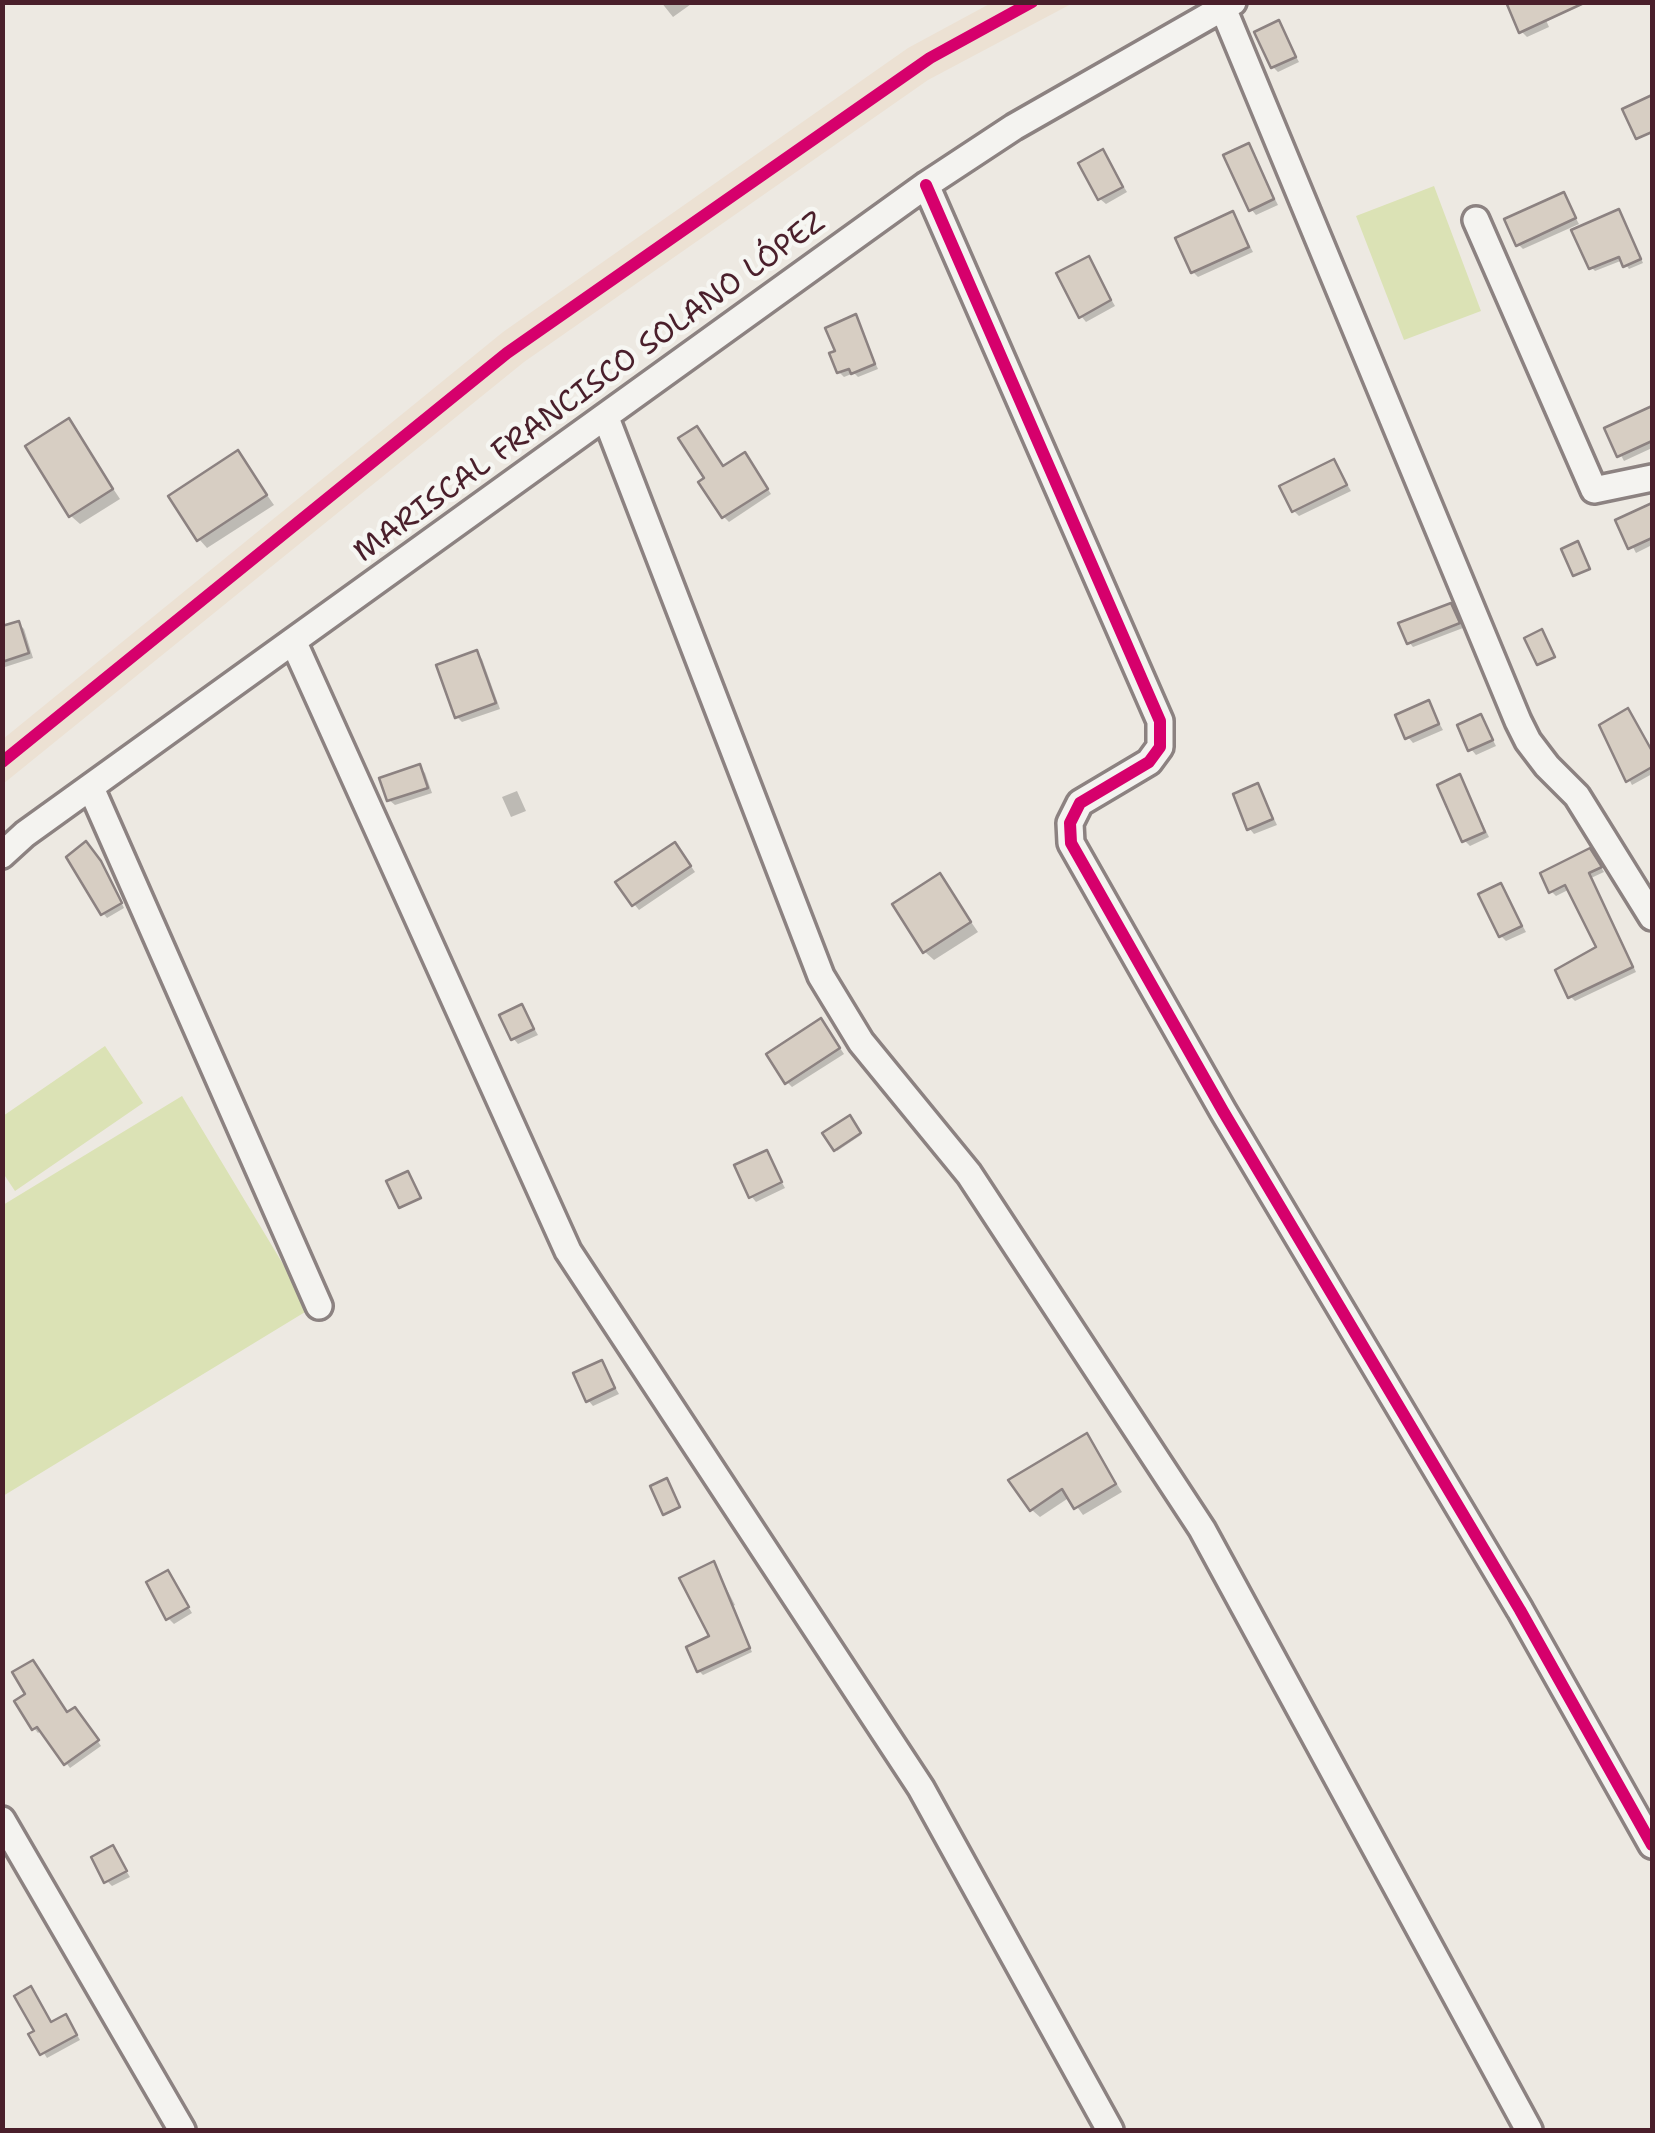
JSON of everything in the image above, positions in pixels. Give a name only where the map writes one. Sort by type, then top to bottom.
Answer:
[{"type":"street","name":"MARISCAL FRANCISCO SOLANO LÓPEZ","points":[[2,855],[926,185],[1014,127],[1230,4]]},
{"type":"street","points":[[1230,4],[1518,721],[1528,742],[1577,796],[1652,917]]},
{"type":"street","points":[[926,185],[1160,722],[1160,747],[1150,762],[1080,803],[1070,823],[1071,843],[1223,1111],[1520,1610],[1652,1844]]},
{"type":"street","points":[[1476,220],[1594,490],[1652,478]]},
{"type":"street","points":[[606,418],[821,976],[861,1042],[969,1174],[1202,1529],[1529,2130]]},
{"type":"street","points":[[294,643],[568,1251],[921,1788],[1110,2130]]},
{"type":"street","points":[[91,788],[319,1306]]},
{"type":"street","points":[[2,1820],[182,2130]]},
{"type":"shaded area","points":[[993,2],[1073,3],[928,80],[524,362],[3,784],[3,739],[503,332],[908,48]]},
{"type":"green space","points":[[1434,186],[1481,311],[1404,340],[1356,216]]},
{"type":"green space","points":[[105,1046],[143,1103],[15,1191],[3,1173],[3,1116]]},
{"type":"green space","points":[[182,1096],[310,1309],[3,1496],[3,1205]]},
{"type":"building","points":[[1506,2],[1586,2],[1519,33]]},
{"type":"building","points":[[1279,20],[1296,57],[1271,68],[1254,32]]},
{"type":"building","points":[[1652,95],[1652,132],[1636,139],[1622,109]]},
{"type":"building","points":[[1249,143],[1274,199],[1249,211],[1223,155]]},
{"type":"building","points":[[1103,149],[1123,187],[1098,200],[1078,163]]},
{"type":"building","points":[[1564,192],[1576,218],[1516,246],[1504,219]]},
{"type":"building","points":[[1619,209],[1641,259],[1623,267],[1619,257],[1589,269],[1571,230]]},
{"type":"building","points":[[1233,211],[1249,247],[1191,273],[1175,238]]},
{"type":"building","points":[[1089,256],[1111,300],[1079,318],[1056,273]]},
{"type":"building","points":[[856,314],[875,364],[851,374],[849,369],[837,373],[829,353],[835,351],[825,328]]},
{"type":"building","points":[[1652,406],[1652,441],[1617,457],[1604,428]]},
{"type":"building","points":[[69,418],[113,489],[69,517],[25,446]]},
{"type":"building","points":[[697,426],[723,466],[745,452],[768,489],[722,518],[698,482],[704,478],[678,438]]},
{"type":"building","points":[[238,450],[267,495],[197,541],[168,496]]},
{"type":"building","points":[[1334,459],[1347,485],[1292,512],[1279,486]]},
{"type":"building","points":[[1652,503],[1652,538],[1628,549],[1615,520]]},
{"type":"building","points":[[1578,541],[1590,569],[1573,576],[1561,549]]},
{"type":"building","points":[[1451,603],[1460,623],[1407,644],[1398,623]]},
{"type":"building","points":[[19,621],[29,653],[2,662],[2,626]]},
{"type":"building","points":[[1542,629],[1555,657],[1537,665],[1524,638]]},
{"type":"building","points":[[477,650],[496,703],[455,718],[436,665]]},
{"type":"building","points":[[1429,700],[1439,724],[1405,739],[1395,715]]},
{"type":"building","points":[[1628,708],[1652,751],[1652,767],[1626,782],[1599,725]]},
{"type":"building","points":[[1481,714],[1493,740],[1468,751],[1457,725]]},
{"type":"building","points":[[420,764],[428,788],[387,801],[379,778]]},
{"type":"building","points":[[1460,774],[1485,832],[1462,842],[1437,785]]},
{"type":"building","points":[[1258,783],[1273,819],[1247,830],[1233,794]]},
{"type":"building","points":[[86,841],[122,903],[101,915],[66,857]]},
{"type":"building","points":[[675,842],[691,866],[632,906],[615,882]]},
{"type":"building","points":[[1590,848],[1602,867],[1589,873],[1633,967],[1568,998],[1555,970],[1596,947],[1565,885],[1549,893],[1540,873]]},
{"type":"building","points":[[940,873],[971,922],[923,953],[892,904]]},
{"type":"building","points":[[1501,883],[1522,926],[1499,937],[1478,894]]},
{"type":"building","points":[[522,1004],[534,1029],[511,1040],[499,1015]]},
{"type":"building","points":[[821,1018],[840,1048],[785,1084],[766,1054]]},
{"type":"building","points":[[850,1115],[861,1133],[834,1151],[822,1133]]},
{"type":"building","points":[[767,1150],[782,1182],[749,1198],[734,1165]]},
{"type":"building","points":[[408,1171],[421,1198],[399,1208],[386,1181]]},
{"type":"building","points":[[602,1360],[615,1388],[586,1402],[573,1373]]},
{"type":"building","points":[[1087,1433],[1116,1484],[1074,1509],[1062,1489],[1030,1511],[1008,1480]]},
{"type":"building","points":[[667,1478],[680,1507],[663,1515],[650,1486]]},
{"type":"building","points":[[714,1561],[750,1648],[697,1672],[686,1647],[709,1636],[679,1578]]},
{"type":"building","points":[[168,1570],[189,1607],[166,1620],[146,1582]]},
{"type":"building","points":[[33,1660],[67,1712],[75,1707],[99,1740],[64,1765],[37,1727],[32,1730],[14,1701],[25,1694],[12,1672]]},
{"type":"building","points":[[113,1845],[127,1871],[104,1883],[91,1857]]},
{"type":"building","points":[[31,1986],[51,2022],[66,2014],[77,2035],[40,2055],[28,2034],[34,2031],[14,1996]]},
{"type":"cycle path","points":[[2,762],[507,353],[930,58],[1032,2]]},
{"type":"cycle path","points":[[926,185],[1160,721],[1160,747],[1149,762],[1080,803],[1070,823],[1071,843],[1223,1111],[1520,1610],[1652,1845]]}]
